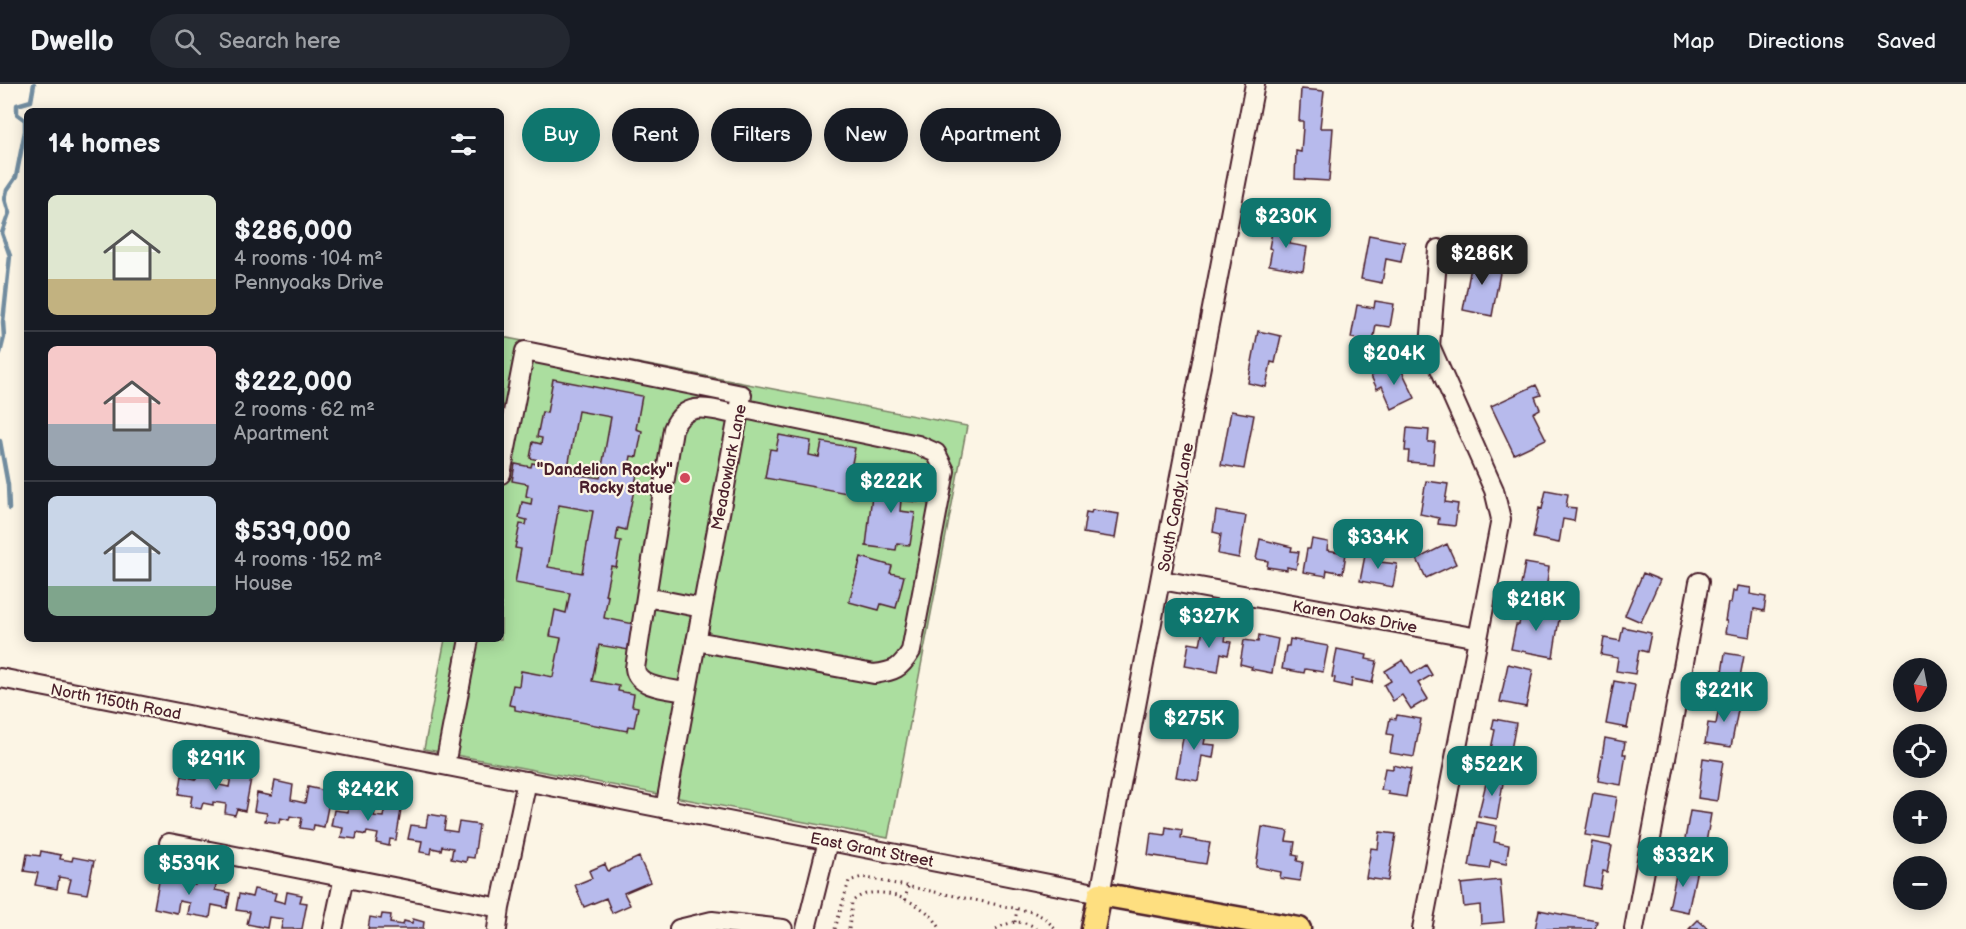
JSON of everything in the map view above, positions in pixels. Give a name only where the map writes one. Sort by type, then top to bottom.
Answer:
[{"type":"main road","name":"South Candy Lane","points":[[1093,929],[1100,894]]},
{"type":"main road","name":"East Grant Street","points":[[1100,894],[1299,929]]},
{"type":"street","name":"South Candy Lane","points":[[1100,894],[1255,84]]},
{"type":"street","points":[[1422,929],[1501,519],[1494,490],[1430,346],[1438,249]]},
{"type":"street","name":"Meadowlark Lane","points":[[504,459],[525,351],[742,395],[665,809]]},
{"type":"street","points":[[686,692],[650,685],[636,675],[635,668],[673,429],[676,422],[690,410],[700,408],[739,411],[918,445],[936,453],[945,471],[911,651],[903,665],[887,672],[874,674],[696,641]]},
{"type":"street","name":"Karen Oaks Drive","points":[[1161,580],[1478,638]]},
{"type":"street","points":[[1634,929],[1699,582]]},
{"type":"street","points":[[646,597],[702,608]]},
{"type":"street","points":[[445,765],[468,642]]},
{"type":"street","name":"North 1150th Road","points":[[0,678],[445,765]]},
{"type":"street","name":"East Grant Street","points":[[445,765],[1100,894]]},
{"type":"street","points":[[497,929],[527,781]]},
{"type":"street","points":[[806,929],[828,841]]},
{"type":"street","points":[[169,843],[500,908]]},
{"type":"street","points":[[333,929],[344,877]]},
{"type":"street","points":[[679,929],[712,921],[783,929]]},
{"type":"path","points":[[835,929],[849,881],[862,877],[1017,909],[1039,915],[1055,929]]},
{"type":"path","points":[[905,900],[908,887]]},
{"type":"path","points":[[849,929],[852,902],[860,894],[874,892],[888,894],[919,906],[941,929]]},
{"type":"path","points":[[1015,922],[1017,909]]},
{"type":"path","points":[[996,929],[1015,922],[1026,922],[1037,929]]},
{"type":"green space","points":[[504,337],[967,426],[888,838],[424,749],[444,642],[504,642]]},
{"type":"building","points":[[1301,89],[1324,91],[1320,128],[1333,128],[1329,181],[1295,179],[1296,151],[1301,152],[1303,127],[1303,121],[1299,121]]},
{"type":"building","points":[[1274,221],[1293,225],[1290,244],[1307,247],[1303,271],[1269,265],[1272,249],[1269,248]]},
{"type":"building","points":[[1369,235],[1405,242],[1401,262],[1386,259],[1382,283],[1361,279]]},
{"type":"building","points":[[1473,256],[1502,262],[1492,316],[1463,310]]},
{"type":"building","points":[[1375,301],[1394,304],[1390,327],[1376,325],[1373,342],[1351,338],[1357,305],[1374,308]]},
{"type":"building","points":[[1258,331],[1281,336],[1275,363],[1271,362],[1266,387],[1248,383]]},
{"type":"building","points":[[1398,363],[1415,398],[1392,409],[1382,386],[1377,389],[1371,376]]},
{"type":"building","points":[[553,379],[642,396],[636,429],[642,431],[637,457],[631,456],[629,467],[638,469],[626,530],[618,528],[616,540],[621,541],[616,567],[611,566],[605,595],[608,596],[604,618],[634,624],[629,650],[599,645],[592,681],[619,686],[618,691],[634,694],[632,706],[638,707],[634,727],[628,726],[627,731],[515,710],[515,706],[509,705],[513,685],[519,686],[521,671],[553,677],[561,638],[550,636],[555,610],[566,613],[570,593],[515,583],[521,549],[515,548],[520,524],[526,525],[527,520],[519,518],[522,502],[531,504],[532,498],[526,496],[528,484],[512,481],[515,464],[531,467],[532,463],[537,464],[538,460],[530,458],[533,442],[541,444],[542,438],[537,437],[542,412],[547,413]],"holes":[[[578,411],[611,417],[600,478],[567,473]],[[559,505],[593,511],[582,573],[548,567]]]},
{"type":"building","points":[[1536,385],[1541,395],[1535,397],[1540,409],[1533,413],[1546,439],[1514,454],[1491,406]]},
{"type":"building","points":[[1231,411],[1254,415],[1244,469],[1221,465]]},
{"type":"building","points":[[1407,428],[1429,430],[1428,442],[1435,442],[1433,464],[1408,462],[1409,451],[1405,451]]},
{"type":"building","points":[[779,435],[811,441],[809,455],[819,457],[822,442],[855,448],[852,463],[858,464],[852,494],[765,478],[770,449],[776,450]]},
{"type":"building","points":[[874,478],[921,484],[918,502],[901,500],[900,511],[915,513],[910,545],[897,544],[896,550],[866,546]]},
{"type":"building","points":[[1426,481],[1448,484],[1445,502],[1458,504],[1455,526],[1438,524],[1439,518],[1420,514]]},
{"type":"building","points":[[1546,490],[1568,494],[1566,507],[1576,508],[1574,521],[1563,519],[1559,543],[1533,538],[1539,508],[1542,509]]},
{"type":"building","points":[[1092,510],[1119,514],[1115,538],[1083,533],[1086,512],[1091,513]]},
{"type":"building","points":[[1216,511],[1246,516],[1239,558],[1218,554],[1221,534],[1213,532]]},
{"type":"building","points":[[1260,539],[1292,547],[1291,551],[1299,552],[1296,569],[1267,567],[1268,561],[1256,559]]},
{"type":"building","points":[[1312,539],[1328,542],[1327,550],[1346,553],[1343,573],[1327,570],[1326,576],[1303,572],[1307,549],[1310,549]]},
{"type":"building","points":[[1447,544],[1456,564],[1426,578],[1417,559]]},
{"type":"building","points":[[1366,550],[1382,552],[1380,562],[1397,564],[1393,587],[1360,581]]},
{"type":"building","points":[[861,557],[892,566],[890,573],[904,576],[896,608],[881,604],[879,610],[849,602]]},
{"type":"building","points":[[1525,563],[1549,567],[1547,582],[1557,584],[1554,603],[1519,596]]},
{"type":"building","points":[[1643,573],[1660,580],[1641,622],[1625,615]]},
{"type":"building","points":[[1737,586],[1751,588],[1750,594],[1766,597],[1764,611],[1754,609],[1750,637],[1725,633],[1728,603],[1731,603],[1733,591],[1736,591]]},
{"type":"building","points":[[1522,606],[1560,613],[1553,657],[1511,649],[1516,625],[1519,625]]},
{"type":"building","points":[[1204,623],[1227,628],[1225,641],[1231,642],[1228,655],[1221,653],[1218,672],[1185,666],[1189,643],[1200,645]]},
{"type":"building","points":[[1623,627],[1651,633],[1647,652],[1639,650],[1635,674],[1616,671],[1618,658],[1601,655],[1604,638],[1620,641]]},
{"type":"building","points":[[1259,635],[1278,639],[1272,673],[1251,669],[1252,667],[1240,664],[1244,640],[1258,642]]},
{"type":"building","points":[[1290,639],[1328,646],[1323,672],[1305,669],[1304,673],[1282,669],[1286,646],[1289,646]]},
{"type":"building","points":[[1337,649],[1367,655],[1366,659],[1377,661],[1372,683],[1352,679],[1351,687],[1334,683],[1335,678],[1332,677]]},
{"type":"building","points":[[1725,653],[1744,656],[1739,682],[1742,683],[1741,693],[1714,688],[1716,678],[1721,679]]},
{"type":"building","points":[[1403,660],[1412,674],[1426,665],[1432,675],[1418,683],[1428,699],[1411,709],[1402,695],[1393,701],[1384,685],[1391,681],[1385,671]]},
{"type":"building","points":[[1508,664],[1533,670],[1526,707],[1500,702]]},
{"type":"building","points":[[1614,681],[1635,685],[1627,728],[1606,724]]},
{"type":"building","points":[[1721,696],[1740,700],[1731,747],[1705,743],[1708,723],[1716,724]]},
{"type":"building","points":[[1397,715],[1421,719],[1414,757],[1390,753],[1393,735],[1387,734],[1390,718],[1396,719]]},
{"type":"building","points":[[1494,719],[1516,723],[1508,766],[1488,763],[1495,730],[1492,729]]},
{"type":"building","points":[[1186,721],[1208,725],[1204,744],[1215,745],[1213,758],[1202,756],[1198,781],[1176,777]]},
{"type":"building","points":[[1605,738],[1625,742],[1623,754],[1626,754],[1621,785],[1598,781]]},
{"type":"building","points":[[1703,758],[1723,761],[1717,801],[1698,798]]},
{"type":"building","points":[[1393,765],[1411,769],[1406,797],[1388,794],[1388,791],[1381,790],[1385,768],[1393,769]]},
{"type":"building","points":[[198,768],[221,773],[219,785],[229,787],[231,776],[251,779],[245,811],[237,809],[235,815],[225,813],[226,804],[213,802],[213,805],[203,803],[201,809],[190,807],[192,796],[179,794],[182,776],[196,779]]},
{"type":"building","points":[[1488,775],[1504,777],[1497,819],[1478,816]]},
{"type":"building","points":[[275,781],[293,785],[291,800],[305,803],[308,787],[331,792],[324,827],[314,825],[313,830],[300,828],[302,818],[290,816],[289,820],[280,818],[279,823],[265,821],[267,813],[254,811],[257,793],[272,796]]},
{"type":"building","points":[[1593,793],[1617,797],[1610,839],[1585,835]]},
{"type":"building","points":[[350,799],[377,804],[374,816],[383,817],[385,807],[401,810],[396,840],[390,839],[389,846],[376,843],[378,834],[367,832],[366,835],[357,833],[356,839],[341,837],[343,828],[331,826],[334,810],[348,812]]},
{"type":"building","points":[[1690,811],[1711,814],[1703,860],[1682,856]]},
{"type":"building","points":[[428,814],[446,817],[444,830],[457,832],[459,822],[479,825],[474,858],[467,857],[466,862],[451,859],[453,848],[442,846],[441,850],[432,848],[431,854],[420,852],[422,841],[408,839],[411,825],[426,827]]},
{"type":"building","points":[[1477,822],[1497,826],[1494,842],[1509,845],[1506,864],[1491,861],[1489,869],[1469,866]]},
{"type":"building","points":[[1166,827],[1182,830],[1181,838],[1210,843],[1206,864],[1148,855],[1151,833],[1165,835]]},
{"type":"building","points":[[1262,827],[1288,831],[1286,841],[1295,842],[1293,855],[1298,856],[1297,861],[1303,862],[1300,881],[1280,878],[1281,872],[1256,867]]},
{"type":"building","points":[[1380,832],[1396,834],[1388,881],[1366,878],[1371,848],[1378,849]]},
{"type":"building","points":[[1592,842],[1612,846],[1607,872],[1603,871],[1600,889],[1584,886]]},
{"type":"building","points":[[41,851],[61,855],[60,859],[72,861],[73,857],[94,861],[87,894],[68,891],[71,879],[59,877],[57,889],[35,885],[38,873],[24,871],[27,854],[40,856]]},
{"type":"building","points":[[639,857],[650,882],[624,893],[630,905],[612,913],[606,898],[584,907],[575,885],[592,878],[589,871],[605,864],[608,871]]},
{"type":"building","points":[[1678,865],[1697,869],[1688,912],[1669,908]]},
{"type":"building","points":[[173,871],[181,872],[179,882],[195,885],[196,878],[217,881],[215,890],[230,893],[227,908],[212,905],[210,918],[187,914],[189,903],[179,901],[177,913],[154,908],[160,875],[172,877]]},
{"type":"building","points":[[1500,880],[1504,922],[1481,924],[1480,905],[1464,907],[1461,884]]},
{"type":"building","points":[[254,889],[276,893],[274,900],[285,903],[287,892],[302,895],[300,902],[307,903],[302,929],[281,929],[283,919],[269,917],[267,928],[247,924],[250,912],[236,910],[239,894],[252,897]]},
{"type":"building","points":[[1539,910],[1597,921],[1595,929],[1535,929]]},
{"type":"building","points":[[382,914],[391,915],[390,923],[403,925],[404,921],[412,923],[413,919],[424,922],[423,929],[368,929],[370,917],[381,919]]},
{"type":"building","points":[[1698,920],[1708,929],[1689,929]]},
{"type":"waterway","points":[[24,119],[17,114],[17,105],[31,101],[34,84]]},
{"type":"waterway","points":[[0,353],[4,337],[3,322],[10,256],[2,233],[9,213],[5,199],[7,190],[16,177],[24,136]]},
{"type":"waterway","points":[[0,441],[8,485],[9,509]]},
{"type":"place","name":"\"Dandelion Rocky\" Rocky statue","points":[[685,478]]}]
